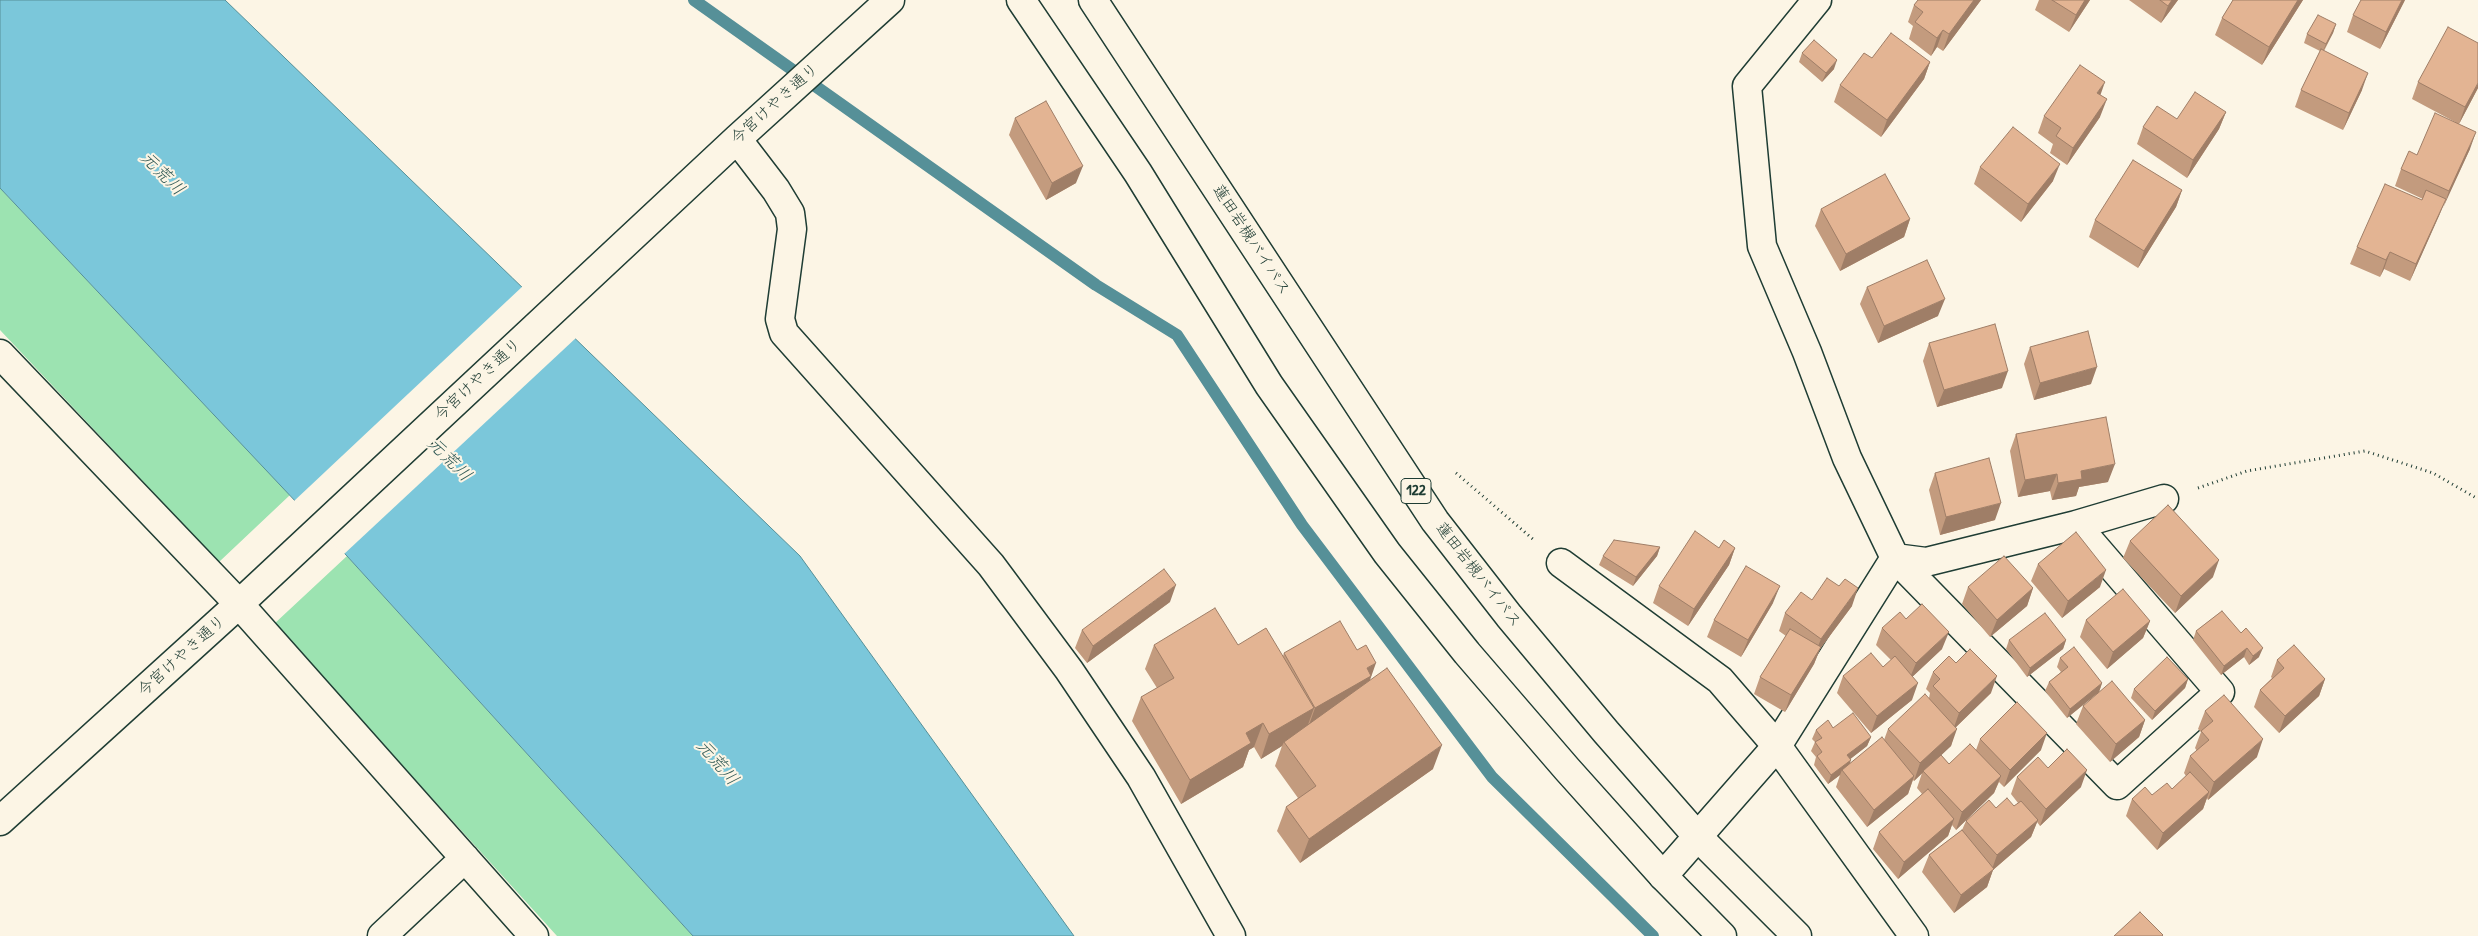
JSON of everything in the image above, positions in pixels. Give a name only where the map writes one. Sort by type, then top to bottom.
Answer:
[{"type":"main road","name":"今宮けやき通り","points":[[0,821],[248,595],[715,159],[890,0]]},
{"type":"main road","points":[[1021,0],[1138,173],[1269,385],[1387,553],[1467,653],[1663,876],[1722,936]]},
{"type":"main road","name":"蓮田岩槻バイパス","points":[[1093,0],[1435,521],[1521,630],[1606,732],[1698,837],[1797,936]]},
{"type":"main road","points":[[1817,0],[1747,86],[1762,246],[1807,352],[1847,458],[1895,558],[2117,785],[2220,692],[2076,525]]},
{"type":"main road","points":[[737,139],[776,190],[790,213],[792,229],[780,319],[784,334],[997,573],[1069,670],[1141,777],[1231,936]]},
{"type":"main road","points":[[0,354],[248,595],[465,858],[534,936]]},
{"type":"main road","points":[[1895,558],[1926,562],[2076,525],[2164,499]]},
{"type":"main road","points":[[1663,876],[1777,746],[1895,558]]},
{"type":"main road","points":[[1561,563],[1720,680],[1777,746],[1914,936]]},
{"type":"main road","points":[[382,936],[465,858]]},
{"type":"path","points":[[2164,499],[2247,471],[2364,451],[2433,473],[2478,499]]},
{"type":"path","points":[[1456,473],[1561,563]]},
{"type":"green space","points":[[0,188],[290,495],[219,562],[0,330]]},
{"type":"green space","points":[[347,556],[693,936],[557,936],[274,624]]},
{"type":"water","name":"元荒川","points":[[0,0],[225,0],[800,556],[1074,936],[693,936],[347,556],[0,188]]},
{"type":"pier","points":[[524,285],[577,337],[343,555],[293,502]]},
{"type":"building","points":[[1918,0],[1974,0],[1949,34],[1943,30],[1937,38],[1915,22],[1923,12],[1914,5]]},
{"type":"building","points":[[2052,0],[2085,0],[2076,15]]},
{"type":"building","points":[[2160,0],[2172,0],[2168,6]]},
{"type":"building","points":[[2233,0],[2298,0],[2269,47],[2222,18]]},
{"type":"building","points":[[2361,0],[2402,0],[2386,32],[2353,15]]},
{"type":"building","points":[[2318,15],[2336,24],[2326,44],[2307,34]]},
{"type":"building","points":[[2448,27],[2478,43],[2478,83],[2465,107],[2418,82]]},
{"type":"building","points":[[1891,33],[1930,62],[1887,120],[1840,85],[1864,53],[1872,58]]},
{"type":"building","points":[[1814,40],[1837,60],[1826,73],[1802,53]]},
{"type":"building","points":[[2321,49],[2368,73],[2349,113],[2301,90]]},
{"type":"building","points":[[2080,65],[2105,82],[2097,93],[2107,99],[2073,148],[2056,136],[2061,128],[2044,116]]},
{"type":"building","points":[[2195,92],[2226,112],[2193,160],[2143,127],[2157,106],[2177,119]]},
{"type":"building","points":[[1046,101],[1083,166],[1052,183],[1015,118]]},
{"type":"building","points":[[2435,113],[2476,132],[2449,191],[2401,169],[2409,151],[2417,155]]},
{"type":"building","points":[[2013,127],[2060,164],[2028,204],[1980,167]]},
{"type":"building","points":[[2133,160],[2182,190],[2144,251],[2095,220]]},
{"type":"building","points":[[1885,174],[1910,219],[1846,254],[1821,209]]},
{"type":"building","points":[[2385,184],[2422,200],[2426,190],[2446,199],[2416,264],[2390,252],[2386,260],[2357,247]]},
{"type":"building","points":[[1927,260],[1945,299],[1884,326],[1867,287]]},
{"type":"building","points":[[1995,324],[2008,371],[1944,390],[1929,343]]},
{"type":"building","points":[[2088,331],[2097,367],[2040,383],[2030,347]]},
{"type":"building","points":[[2106,417],[2115,464],[2081,471],[2082,479],[2058,483],[2057,474],[2025,480],[2016,434]]},
{"type":"building","points":[[1989,458],[2001,503],[1946,517],[1935,473]]},
{"type":"building","points":[[2168,505],[2219,560],[2181,596],[2130,541]]},
{"type":"building","points":[[1695,531],[1719,548],[1724,540],[1735,548],[1694,609],[1659,586]]},
{"type":"building","points":[[2076,532],[2106,570],[2068,601],[2038,564]]},
{"type":"building","points":[[1614,540],[1660,547],[1636,577],[1603,556]]},
{"type":"building","points":[[2004,556],[2033,588],[1997,620],[1968,587]]},
{"type":"building","points":[[1746,566],[1780,586],[1748,640],[1714,620]]},
{"type":"building","points":[[1164,569],[1176,585],[1093,646],[1082,630]]},
{"type":"building","points":[[1827,578],[1839,586],[1845,579],[1858,588],[1821,639],[1785,613],[1801,592],[1812,600]]},
{"type":"building","points":[[2123,589],[2150,621],[2113,652],[2086,620]]},
{"type":"building","points":[[1922,604],[1949,632],[1916,663],[1882,628],[1900,612],[1906,619]]},
{"type":"building","points":[[1215,608],[1238,645],[1266,628],[1314,708],[1269,734],[1263,723],[1246,733],[1251,743],[1190,780],[1141,697],[1174,678],[1154,645]]},
{"type":"building","points":[[2222,611],[2241,633],[2246,628],[2263,648],[2253,656],[2247,648],[2224,666],[2196,631]]},
{"type":"building","points":[[2045,613],[2066,640],[2030,668],[2009,640]]},
{"type":"building","points":[[1340,621],[1357,650],[1366,645],[1376,663],[1367,668],[1371,676],[1315,708],[1284,653]]},
{"type":"building","points":[[1790,629],[1821,647],[1791,695],[1760,677]]},
{"type":"building","points":[[2294,645],[2325,679],[2285,716],[2260,690],[2284,668],[2277,660]]},
{"type":"building","points":[[2074,647],[2102,683],[2070,709],[2049,682],[2068,667],[2060,658]]},
{"type":"building","points":[[1970,649],[1997,676],[1959,713],[1933,686],[1940,679],[1933,672],[1949,656],[1956,663]]},
{"type":"building","points":[[1871,653],[1883,667],[1895,656],[1918,683],[1877,716],[1843,676]]},
{"type":"building","points":[[2167,657],[2188,679],[2155,711],[2134,689]]},
{"type":"building","points":[[1387,668],[1442,745],[1309,839],[1286,807],[1316,786],[1284,742]]},
{"type":"building","points":[[2112,681],[2145,720],[2116,744],[2083,706]]},
{"type":"building","points":[[1925,694],[1957,729],[1920,763],[1888,729]]},
{"type":"building","points":[[2224,695],[2263,739],[2214,782],[2190,756],[2209,740],[2201,731],[2213,721],[2205,711]]},
{"type":"building","points":[[2017,702],[2047,733],[2010,770],[1980,739]]},
{"type":"building","points":[[1853,713],[1871,737],[1847,755],[1851,760],[1831,775],[1817,756],[1822,752],[1815,742],[1822,738],[1816,730],[1828,720],[1833,728]]},
{"type":"building","points":[[1882,737],[1914,776],[1874,810],[1842,770]]},
{"type":"building","points":[[1970,744],[2001,776],[1962,812],[1923,771],[1941,755],[1949,764]]},
{"type":"building","points":[[2067,749],[2087,770],[2046,809],[2017,777],[2038,757],[2048,768]]},
{"type":"building","points":[[2190,772],[2209,792],[2163,833],[2132,799],[2145,787],[2152,795],[2167,783],[2172,789]]},
{"type":"building","points":[[1928,789],[1954,819],[1904,862],[1879,832]]},
{"type":"building","points":[[2007,798],[2014,806],[2021,801],[2038,820],[1997,855],[1966,821],[1989,800],[1996,808]]},
{"type":"building","points":[[1962,830],[1994,869],[1961,895],[1929,855]]},
{"type":"building","points":[[2140,912],[2162,936],[2114,936]]},
{"type":"waterway","points":[[694,0],[1096,285],[1177,335],[1302,525],[1492,777],[1653,936]]}]
